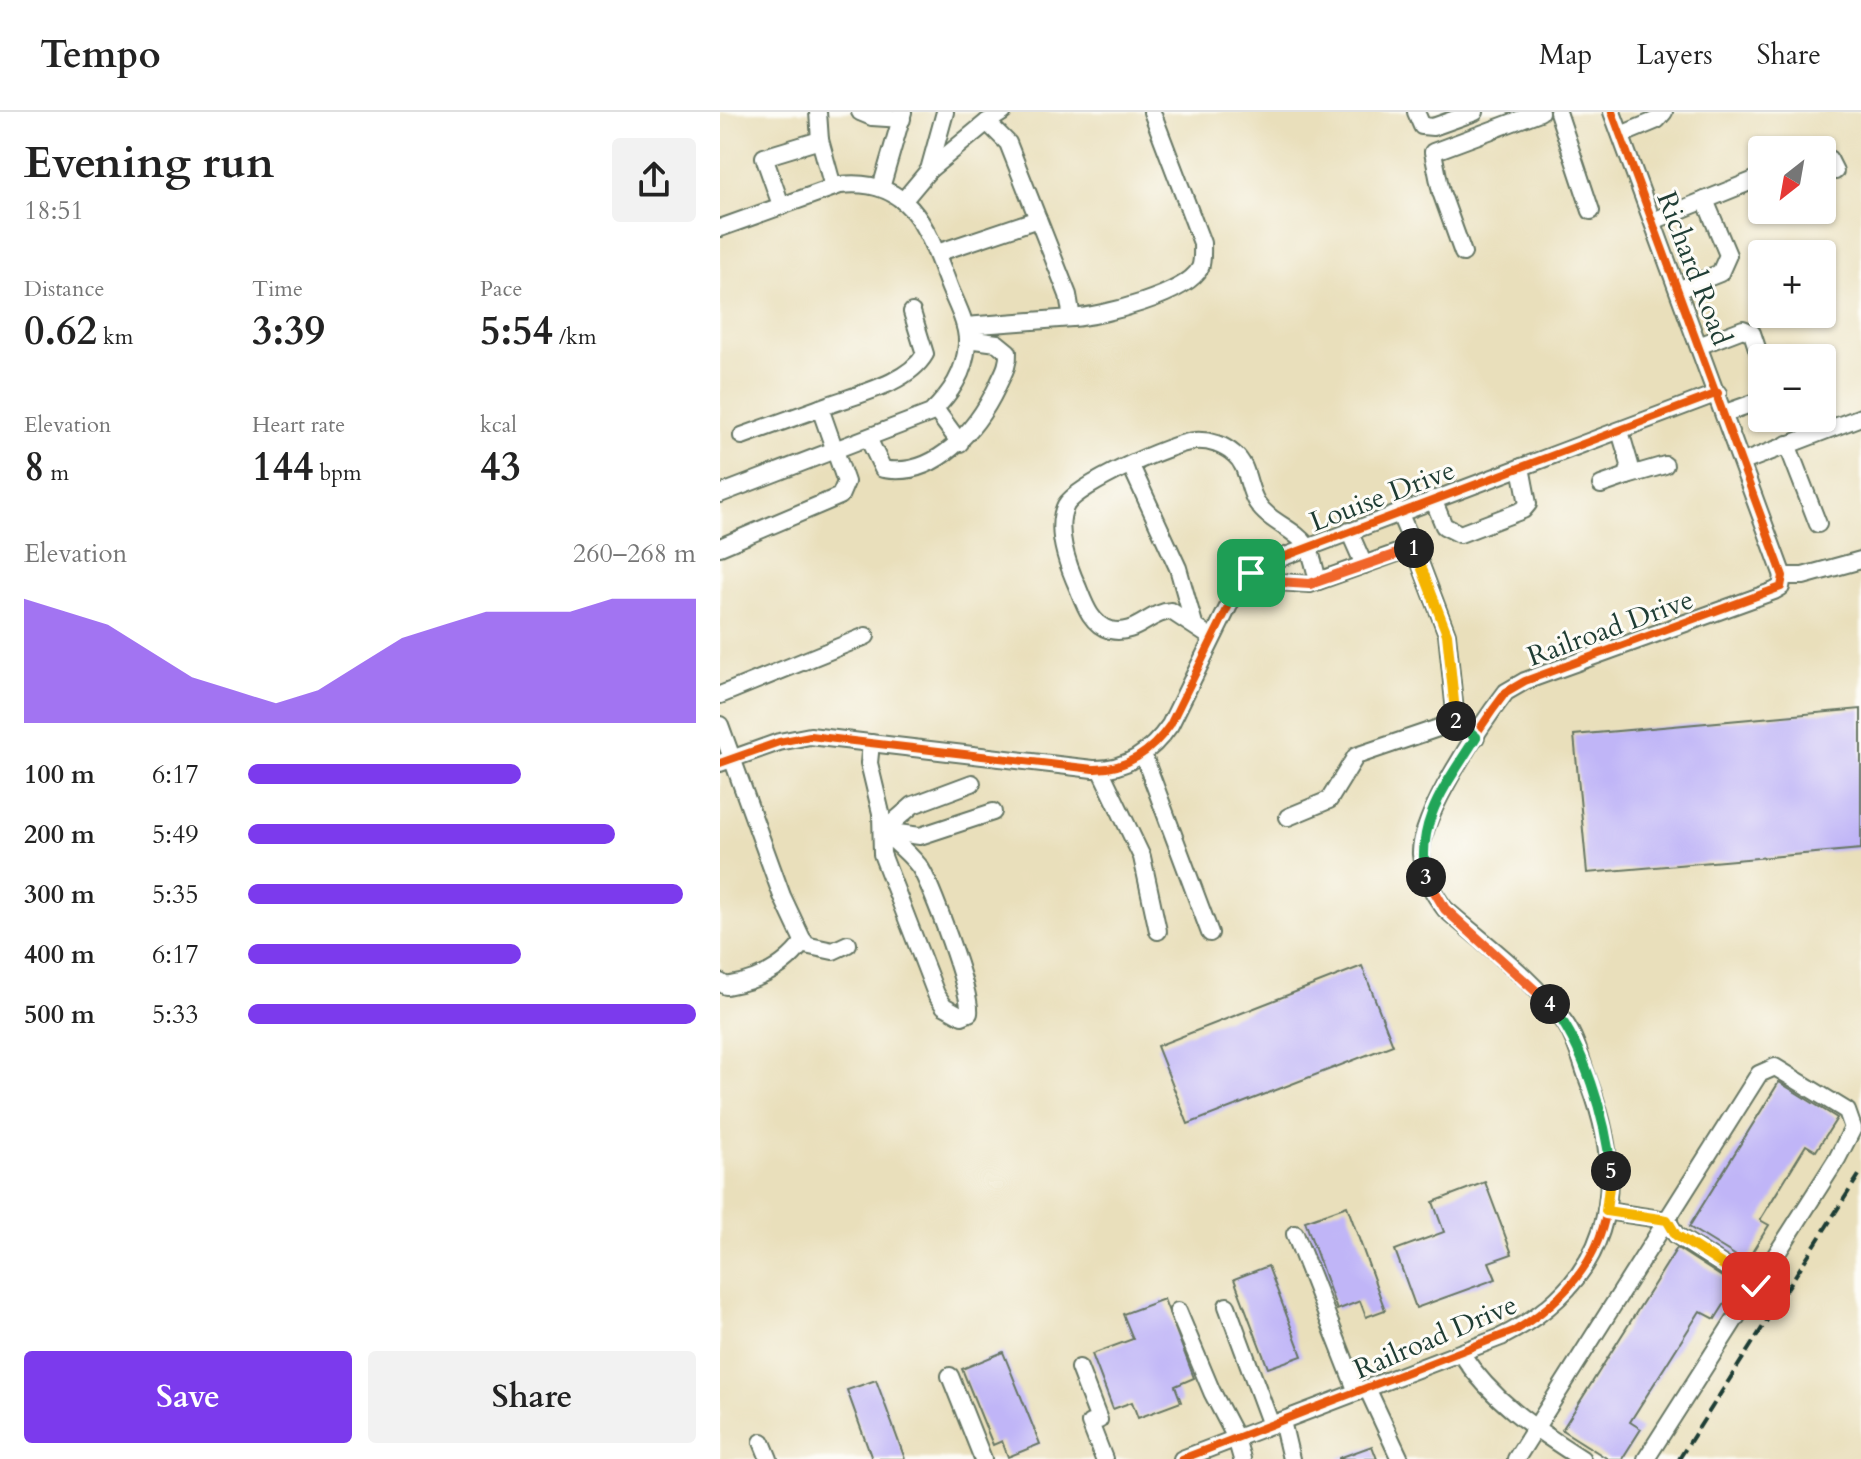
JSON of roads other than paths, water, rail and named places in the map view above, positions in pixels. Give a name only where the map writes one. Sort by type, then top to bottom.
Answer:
[{"type":"street","points":[[818,112],[820,140],[833,187]]},
{"type":"street","points":[[860,112],[872,117],[902,116],[881,188]]},
{"type":"street","points":[[929,170],[945,112]]},
{"type":"street","points":[[903,201],[929,170],[1003,112]]},
{"type":"street","points":[[966,332],[1093,316],[1154,297],[1193,277],[1202,265],[1202,243],[1152,112]]},
{"type":"street","points":[[1416,112],[1422,126],[1433,127],[1475,112]]},
{"type":"street","points":[[1463,253],[1441,192],[1433,152],[1540,112]]},
{"type":"street","points":[[1558,112],[1591,211]]},
{"type":"street","name":"Richard Road","points":[[1612,112],[1701,345],[1783,576]]},
{"type":"street","points":[[1621,135],[1657,120],[1664,112]]},
{"type":"street","points":[[987,122],[1008,143],[1068,295],[1072,318]]},
{"type":"street","points":[[781,205],[764,157],[820,140]]},
{"type":"street","points":[[720,228],[833,187],[857,183],[881,188],[903,201],[918,215],[937,253],[966,332],[960,376],[935,409],[921,419],[720,494]]},
{"type":"street","points":[[1653,221],[1748,183]]},
{"type":"street","points":[[1680,289],[1720,273],[1728,255],[1705,200]]},
{"type":"street","points":[[937,253],[1038,219]]},
{"type":"street","points":[[742,436],[902,375],[920,363],[925,354],[912,312]]},
{"type":"street","points":[[1701,345],[1743,329],[1752,333],[1756,344]]},
{"type":"street","points":[[868,438],[883,469],[898,472],[941,457],[960,443],[988,406],[1008,363],[1008,352],[997,343],[966,332]]},
{"type":"street","name":"Louise Drive","points":[[726,761],[798,737],[1100,769],[1143,754],[1170,725],[1235,593],[1262,565],[1718,393]]},
{"type":"street","points":[[1725,413],[1748,405]]},
{"type":"street","points":[[720,547],[840,496],[846,482],[820,408]]},
{"type":"street","points":[[935,409],[960,443]]},
{"type":"street","points":[[1743,462],[1861,417]]},
{"type":"street","points":[[1620,431],[1630,465],[1627,476]]},
{"type":"street","points":[[1212,638],[1180,614],[1163,611],[1127,631],[1109,630],[1098,623],[1087,608],[1074,578],[1061,528],[1066,505],[1101,476],[1177,446],[1211,441],[1234,454],[1243,464],[1258,505],[1308,547],[1318,581]]},
{"type":"street","points":[[1787,444],[1818,524]]},
{"type":"street","points":[[1601,485],[1665,465]]},
{"type":"street","points":[[1131,466],[1178,568],[1194,624]]},
{"type":"street","points":[[1433,499],[1444,526],[1460,534],[1523,510],[1530,499],[1521,467]]},
{"type":"street","points":[[1399,512],[1447,634],[1456,722],[1476,737]]},
{"type":"street","points":[[1349,531],[1364,565]]},
{"type":"street","points":[[1262,565],[1277,582],[1292,586],[1318,581],[1414,547]]},
{"type":"street","points":[[1783,576],[1803,576],[1861,560]]},
{"type":"street","name":"Railroad Drive","points":[[1182,1459],[1516,1330],[1552,1305],[1585,1265],[1606,1211],[1611,1176],[1605,1126],[1568,1027],[1540,992],[1445,909],[1426,878],[1421,853],[1428,819],[1506,692],[1525,681],[1774,591],[1781,587],[1783,576]]},
{"type":"street","points":[[720,695],[866,636]]},
{"type":"street","points":[[1288,817],[1329,800],[1356,756],[1456,722]]},
{"type":"street","points":[[720,725],[726,761],[805,945],[833,951],[848,944]]},
{"type":"street","points":[[871,743],[871,775],[883,831],[882,854],[936,994],[944,1006],[962,1016],[969,1013],[971,1004],[965,982],[920,868],[883,831]]},
{"type":"street","points":[[1143,754],[1210,933]]},
{"type":"street","points":[[1100,769],[1142,857],[1158,931]]},
{"type":"street","points":[[883,831],[913,805],[972,783]]},
{"type":"street","points":[[883,831],[920,836],[993,812]]},
{"type":"street","points":[[720,982],[726,986],[747,983],[780,967],[804,941]]},
{"type":"street","points":[[1516,1459],[1759,1074],[1775,1067],[1847,1111],[1853,1128],[1837,1159],[1646,1459]]},
{"type":"street","points":[[1606,1211],[1667,1220]]},
{"type":"street","points":[[1667,1220],[1676,1235],[1756,1286]]},
{"type":"street","points":[[1295,1234],[1362,1390],[1400,1459]]},
{"type":"street","points":[[1227,1306],[1291,1459]]},
{"type":"street","points":[[1178,1311],[1212,1392],[1236,1438],[1242,1459]]},
{"type":"street","points":[[1461,1353],[1476,1375],[1534,1431],[1582,1459]]},
{"type":"street","points":[[1079,1368],[1099,1420],[1090,1423],[1104,1459]]},
{"type":"street","points":[[950,1376],[983,1459]]},
{"type":"street","points":[[762,1442],[769,1459]]},
{"type":"railway","points":[[1679,1459],[1861,1172]]}]
